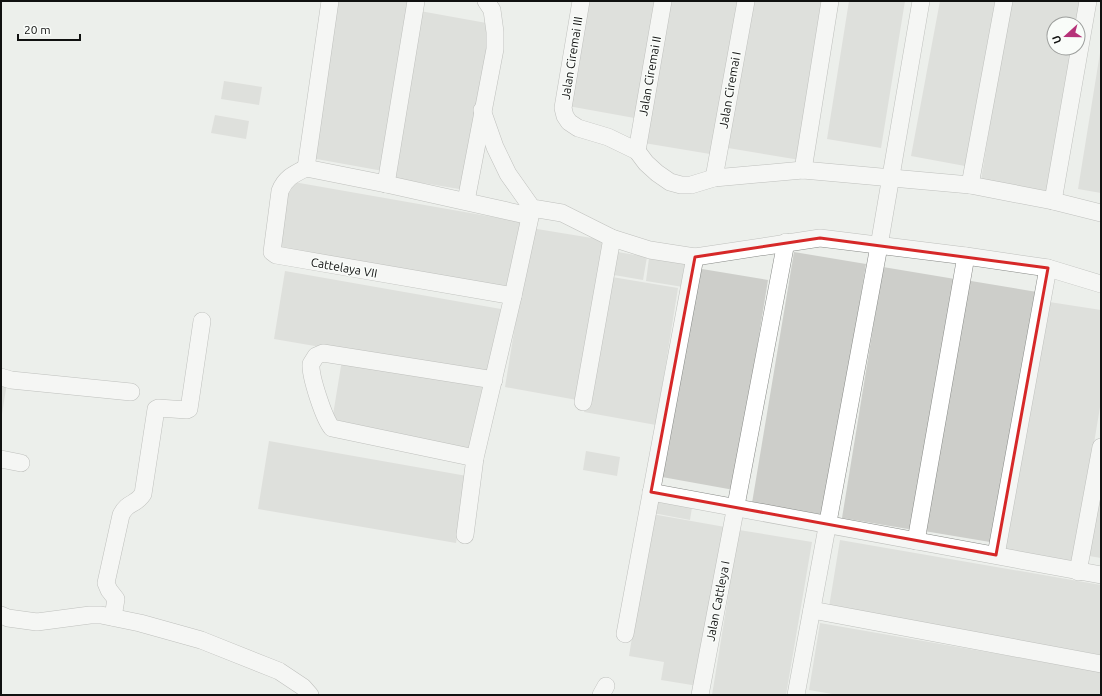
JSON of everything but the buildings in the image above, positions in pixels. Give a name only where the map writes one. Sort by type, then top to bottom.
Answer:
[{"type":"street","points":[[330,1],[306,168],[466,201],[531,212],[562,213],[612,238],[650,250],[695,258],[786,242],[820,238],[880,238],[966,256],[1048,268],[1101,284]]},
{"type":"street","points":[[386,184],[416,1]]},
{"type":"street","points":[[466,201],[482,110],[495,49],[495,32],[492,10],[486,1]]},
{"type":"street","name":"Jalan Ciremai III","points":[[581,1],[564,108],[565,116],[569,122],[578,128],[608,137],[637,151]]},
{"type":"street","name":"Jalan Ciremai II","points":[[637,151],[663,1]]},
{"type":"street","name":"Jalan Ciremai I","points":[[714,178],[746,1]]},
{"type":"street","points":[[803,170],[830,1]]},
{"type":"street","points":[[800,694],[812,610],[880,238],[921,1]]},
{"type":"street","points":[[970,186],[1004,1]]},
{"type":"street","points":[[1054,201],[1088,1]]},
{"type":"street","points":[[464,535],[476,458],[531,212],[508,174],[495,147],[482,110]]},
{"type":"street","points":[[637,151],[646,163],[670,182],[681,185],[691,185],[714,178],[803,170],[889,185],[970,186],[1054,201],[1101,213]]},
{"type":"street","name":"Cattelaya VII","points":[[306,168],[284,182],[280,191],[272,252],[276,256],[513,296]]},
{"type":"street","points":[[583,402],[612,238]]},
{"type":"street","name":"Jalan Cattleya I","points":[[700,695],[786,242]]},
{"type":"street","points":[[916,541],[966,256]]},
{"type":"street","points":[[625,634],[695,258]]},
{"type":"street","points":[[996,556],[1048,268]]},
{"type":"street","points":[[113,617],[116,599],[106,583],[121,514],[131,503],[138,501],[143,494],[156,409],[189,409],[202,321]]},
{"type":"street","points":[[476,458],[332,428],[327,423],[316,389],[311,364],[316,356],[323,353],[494,380]]},
{"type":"street","points":[[1,377],[11,380],[131,392]]},
{"type":"street","points":[[1078,572],[1101,447]]},
{"type":"street","points":[[1,459],[21,463]]},
{"type":"street","points":[[651,492],[1078,572],[1101,575]]},
{"type":"street","points":[[812,610],[1101,664]]},
{"type":"street","points":[[1,615],[8,618],[37,622],[101,615],[140,623],[201,640],[265,665],[279,671],[302,687],[310,695]]},
{"type":"highlighted area","points":[[820,238],[1048,268],[996,555],[651,492],[695,257]]}]
